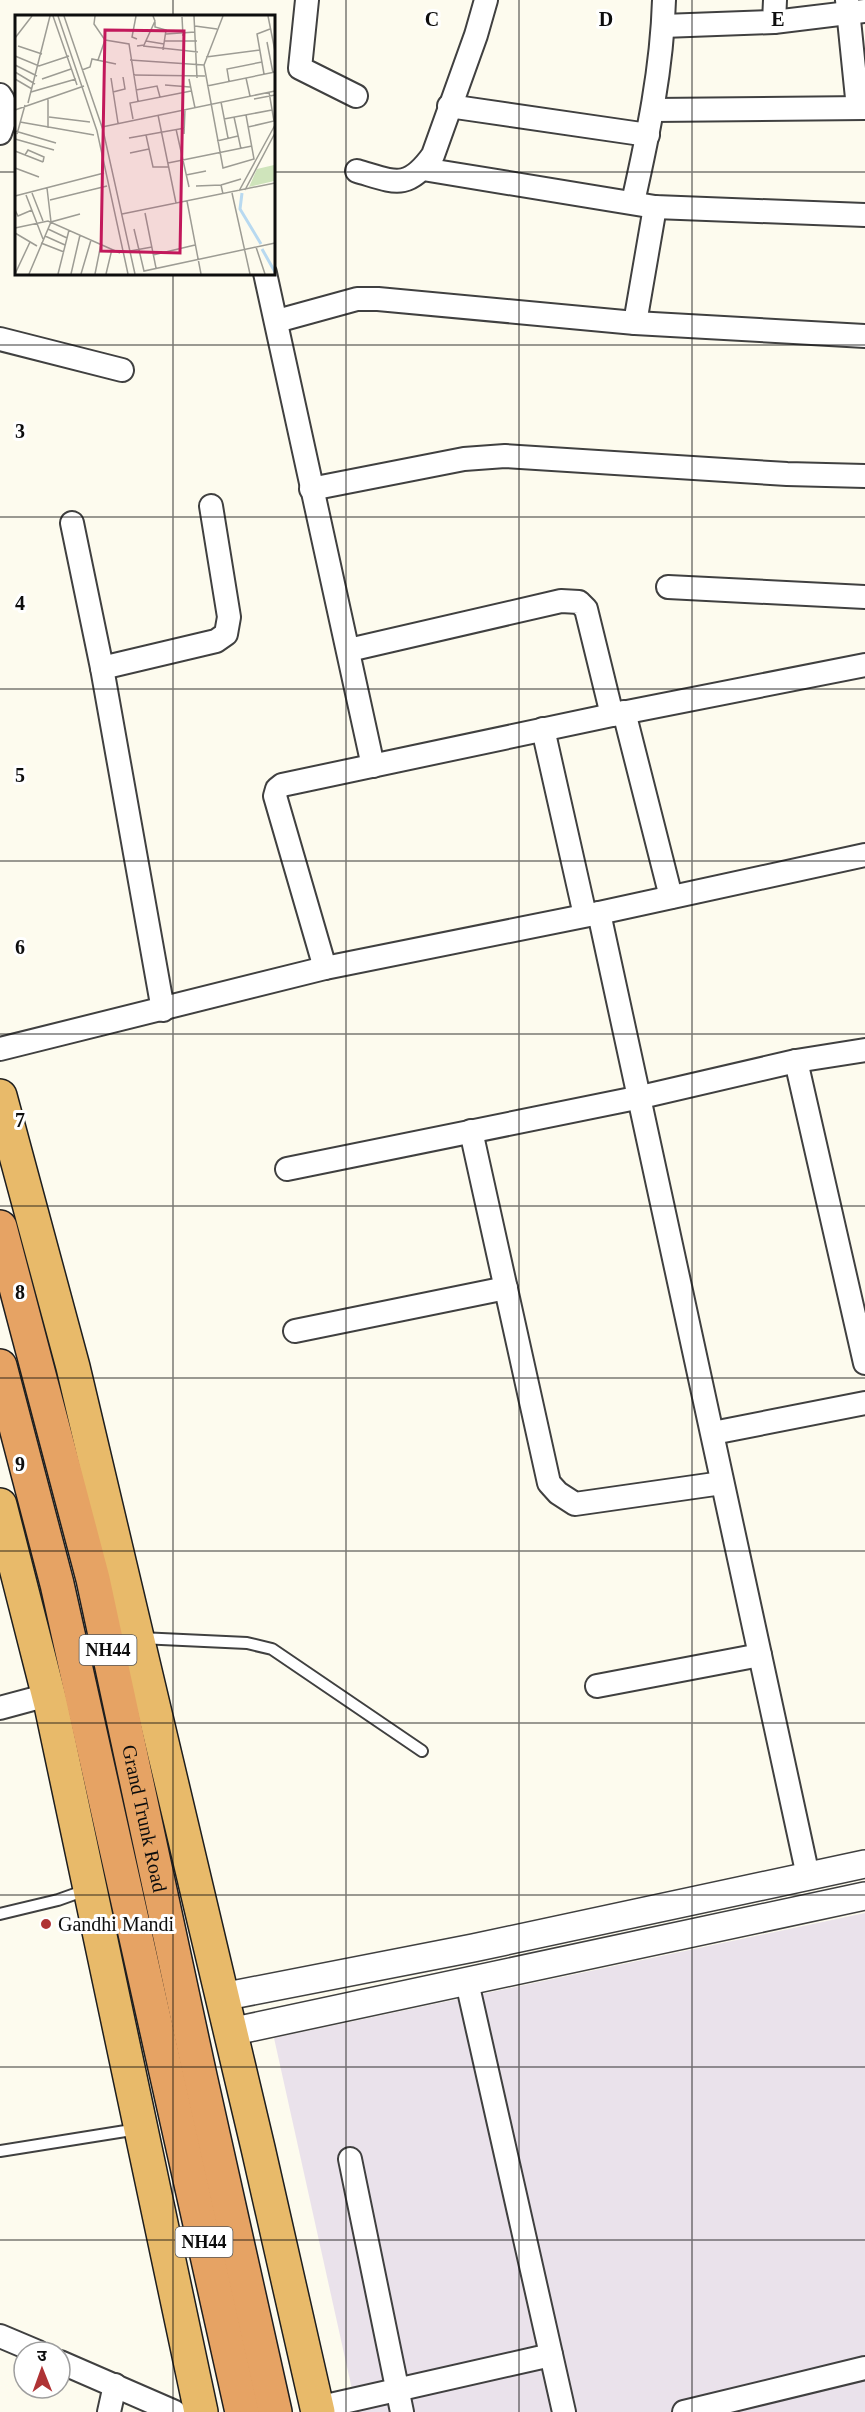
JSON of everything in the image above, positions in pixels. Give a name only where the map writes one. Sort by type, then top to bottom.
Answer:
[{"type":"highway","points":[[0,1096],[73,1366],[317,2410]]},
{"type":"highway","points":[[0,1226],[32,1213]]},
{"type":"highway","name":"Grand Trunk Road","points":[[0,1226],[93,1580],[275,2412]]},
{"type":"highway","name":"Grand Trunk Road","points":[[0,1366],[57,1584],[242,2412]]},
{"type":"highway","points":[[0,1506],[7,1565],[48,1695],[201,2412]]},
{"type":"street","points":[[307,0],[300,68],[356,96]]},
{"type":"street","points":[[357,171],[388,180],[404,181],[423,169],[433,155],[486,0]]},
{"type":"street","points":[[633,202],[653,110],[664,0]]},
{"type":"street","points":[[653,110],[862,108],[853,8],[775,11],[663,26]]},
{"type":"street","points":[[0,133],[5,120],[7,100]]},
{"type":"street","points":[[449,106],[648,135]]},
{"type":"street","points":[[423,169],[655,207],[865,214]]},
{"type":"street","points":[[635,323],[655,207]]},
{"type":"street","points":[[265,274],[311,489],[349,650],[372,766]]},
{"type":"street","points":[[277,321],[357,299],[378,299],[635,323],[865,336]]},
{"type":"street","points":[[0,339],[122,370]]},
{"type":"street","points":[[311,489],[464,459],[505,456],[787,474],[865,476]]},
{"type":"street","points":[[102,668],[216,642],[226,634],[229,617],[211,506]]},
{"type":"street","points":[[72,523],[102,668],[162,1010]]},
{"type":"street","points":[[668,587],[865,597]]},
{"type":"street","points":[[349,650],[572,600],[579,602],[586,609],[671,897]]},
{"type":"street","points":[[325,968],[275,796],[277,789],[290,781],[865,665]]},
{"type":"street","points":[[543,729],[641,1097],[808,1876]]},
{"type":"street","points":[[0,1049],[325,968],[592,914],[865,855]]},
{"type":"street","points":[[287,1169],[641,1097],[796,1061],[865,1050]]},
{"type":"street","points":[[796,1061],[865,1363]]},
{"type":"street","points":[[471,1131],[549,1483],[575,1504],[722,1483]]},
{"type":"street","points":[[295,1331],[506,1288]]},
{"type":"street","points":[[713,1432],[865,1402]]},
{"type":"street","points":[[597,1686],[760,1655]]},
{"type":"street","points":[[0,1708],[48,1695]]},
{"type":"street","points":[[222,1997],[473,1948],[865,1864]]},
{"type":"street","points":[[230,2032],[865,1896]]},
{"type":"street","points":[[466,1982],[564,2412]]},
{"type":"street","points":[[350,2159],[402,2412]]},
{"type":"street","points":[[317,2410],[398,2388],[551,2355]]},
{"type":"street","points":[[72,2367],[175,2412]]},
{"type":"street","points":[[684,2412],[865,2368]]},
{"type":"street","points":[[109,2412],[115,2385]]},
{"type":"lane","points":[[137,1638],[248,1643],[272,1649],[422,1751]]},
{"type":"lane","points":[[0,1914],[58,1900],[89,1889]]},
{"type":"lane","points":[[0,2151],[141,2128]]},
{"type":"shaded area","points":[[865,1913],[865,2412],[357,2412],[274,2038]]},
{"type":"place","name":"Gandhi Mandi","points":[[46,1924]]}]
